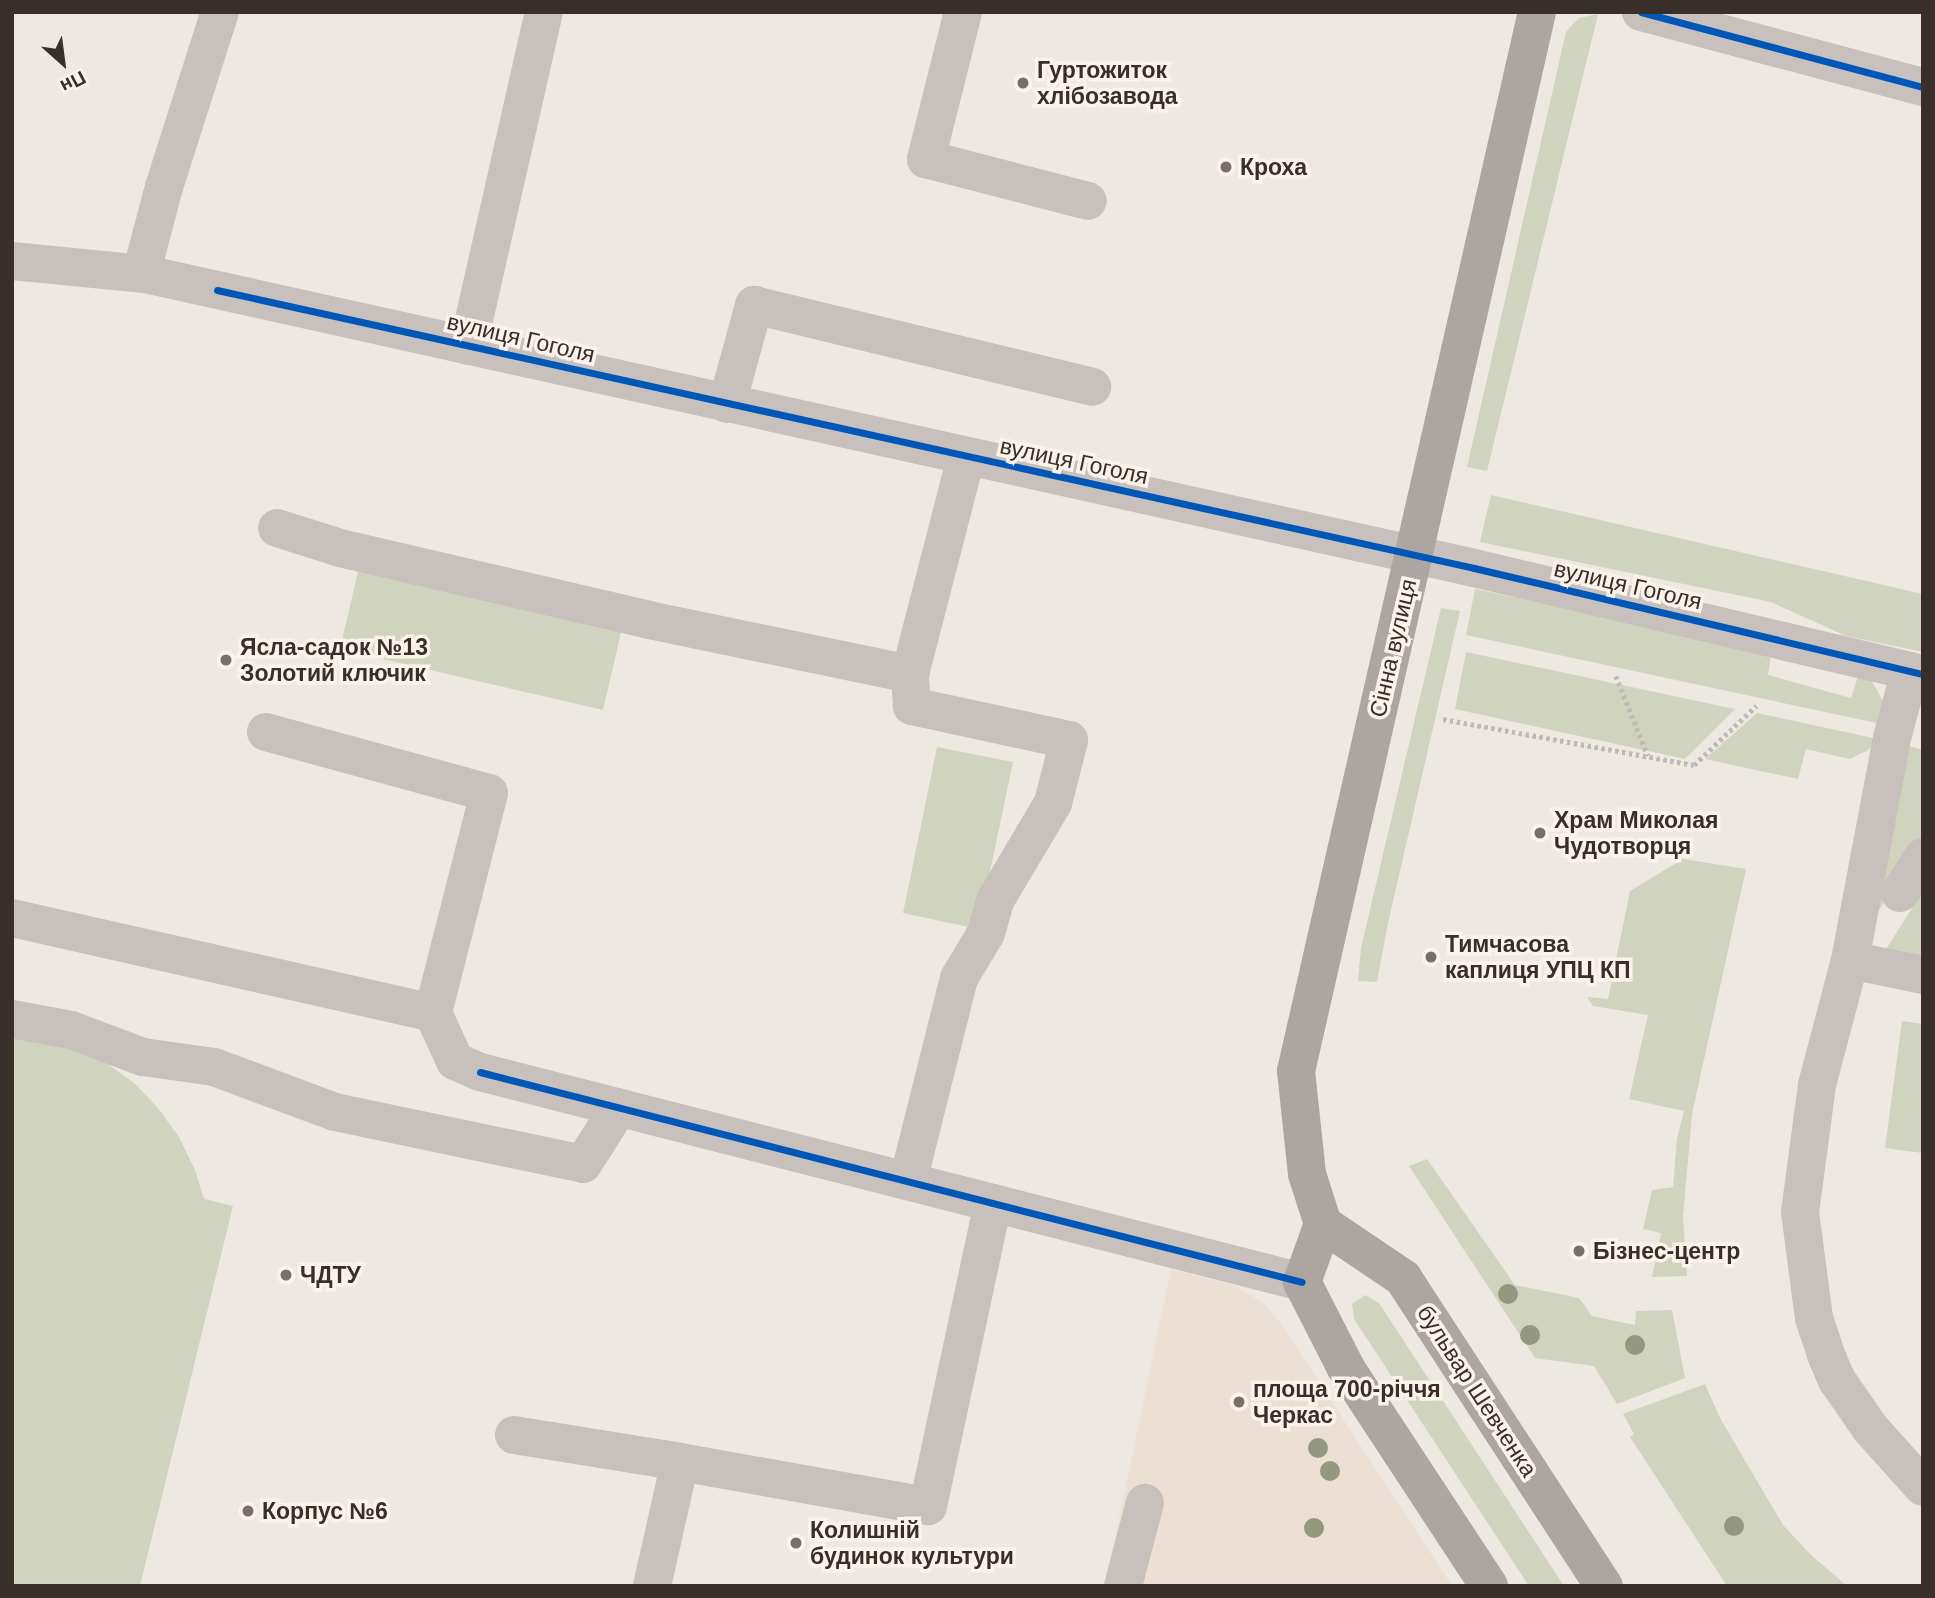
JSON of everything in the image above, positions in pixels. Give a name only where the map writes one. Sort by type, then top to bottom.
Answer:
[{"type":"main road","name":"Сінна вулиця","points":[[1322,1224],[1307,1174],[1296,1071],[1537,12]]},
{"type":"main road","points":[[1322,1224],[1302,1282],[1321,1324],[1346,1368],[1489,1586]]},
{"type":"main road","name":"бульвар Шевченка","points":[[1322,1224],[1403,1278],[1604,1586]]},
{"type":"street","points":[[145,274],[146,255],[164,187],[220,12]]},
{"type":"street","points":[[468,346],[544,12]]},
{"type":"street","points":[[963,12],[926,159],[1088,201]]},
{"type":"street","points":[[1641,12],[1923,87]]},
{"type":"street","name":"вулиця Гоголя","points":[[14,268],[145,274],[1413,556],[1917,672]]},
{"type":"street","points":[[727,404],[754,305],[1091,387]]},
{"type":"street","points":[[908,1181],[959,978],[986,933],[996,899],[1053,803],[1069,740],[912,706],[910,674],[966,457]]},
{"type":"street","points":[[277,528],[340,548],[649,620],[910,674]]},
{"type":"street","points":[[1917,672],[1892,738],[1850,960],[1817,1085],[1805,1158],[1800,1212],[1806,1273],[1819,1337],[1837,1380],[1884,1446],[1923,1488]]},
{"type":"street","points":[[266,732],[489,793],[433,1013],[455,1061],[480,1072],[1302,1282]]},
{"type":"street","points":[[1900,893],[1923,857]]},
{"type":"street","points":[[12,918],[433,1013]]},
{"type":"street","points":[[1850,960],[1923,975]]},
{"type":"street","points":[[12,1019],[71,1030],[143,1057],[214,1067],[335,1112],[583,1164],[619,1107]]},
{"type":"street","points":[[514,1435],[928,1506],[993,1203]]},
{"type":"street","points":[[652,1586],[680,1462]]},
{"type":"street","points":[[1123,1586],[1145,1503]]},
{"type":"path","points":[[1616,676],[1648,757]]},
{"type":"path","points":[[1443,719],[1694,765],[1756,706]]},
{"type":"green space","points":[[1598,14],[1487,471],[1467,467],[1566,32],[1579,18]]},
{"type":"green space","points":[[1491,495],[1923,594],[1923,652],[1846,636],[1771,602],[1480,542]]},
{"type":"green space","points":[[360,563],[623,624],[603,710],[340,649]]},
{"type":"green space","points":[[1475,589],[1772,650],[1768,675],[1851,698],[1859,673],[1873,683],[1884,703],[1881,724],[1466,635]]},
{"type":"green space","points":[[1441,608],[1460,611],[1388,923],[1377,982],[1358,981],[1361,948]]},
{"type":"green space","points":[[1466,652],[1735,709],[1685,759],[1455,709]]},
{"type":"green space","points":[[1757,713],[1878,739],[1868,750],[1850,759],[1806,749],[1798,779],[1705,759]]},
{"type":"green space","points":[[1904,745],[1923,750],[1923,844],[1871,922]]},
{"type":"green space","points":[[937,747],[1013,762],[978,929],[903,913]]},
{"type":"green space","points":[[1683,859],[1746,869],[1692,1114],[1683,1217],[1687,1276],[1652,1277],[1661,1233],[1643,1229],[1652,1190],[1673,1187],[1677,1138],[1684,1111],[1629,1099],[1648,1015],[1593,1006],[1587,997],[1608,999],[1630,891]]},
{"type":"green space","points":[[1923,891],[1923,963],[1883,954]]},
{"type":"green space","points":[[1902,1021],[1923,1024],[1923,1153],[1885,1148]]},
{"type":"green space","points":[[12,1030],[105,1062],[134,1083],[158,1108],[179,1137],[195,1170],[204,1199],[233,1206],[140,1586],[12,1586]]},
{"type":"green space","points":[[1427,1159],[1515,1285],[1579,1298],[1592,1316],[1635,1325],[1636,1311],[1672,1310],[1685,1378],[1617,1404],[1594,1366],[1535,1358],[1409,1166]]},
{"type":"green space","points":[[1365,1295],[1379,1303],[1564,1586],[1529,1586],[1354,1319],[1352,1304]]},
{"type":"green space","points":[[1705,1384],[1720,1418],[1783,1525],[1810,1554],[1847,1586],[1727,1586],[1630,1437],[1634,1434],[1623,1414]]},
{"type":"shaded area","name":"площа 700-річчя Черкас","points":[[1171,1269],[1236,1286],[1263,1303],[1280,1322],[1452,1586],[1105,1586]]},
{"type":"cycle path","points":[[1641,12],[1923,87]]},
{"type":"cycle path","points":[[217,290],[1474,568],[1923,674]]},
{"type":"cycle path","points":[[480,1072],[1302,1282]]},
{"type":"place","name":"Гуртожиток хлібозавода","points":[[1023,83]]},
{"type":"place","name":"Кроха","points":[[1226,167]]},
{"type":"place","name":"Ясла-садок №13 Золотий ключик","points":[[226,660]]},
{"type":"place","name":"Храм Миколая Чудотворця","points":[[1540,833]]},
{"type":"place","name":"Тимчасова каплиця УПЦ КП","points":[[1431,957]]},
{"type":"place","name":"Бізнес-центр","points":[[1579,1251]]},
{"type":"place","name":"ЧДТУ","points":[[286,1275]]},
{"type":"place","name":"площа 700-річчя Черкас","points":[[1239,1402]]},
{"type":"place","name":"Корпус №6","points":[[248,1511]]},
{"type":"place","name":"Колишній будинок культури","points":[[796,1543]]}]
